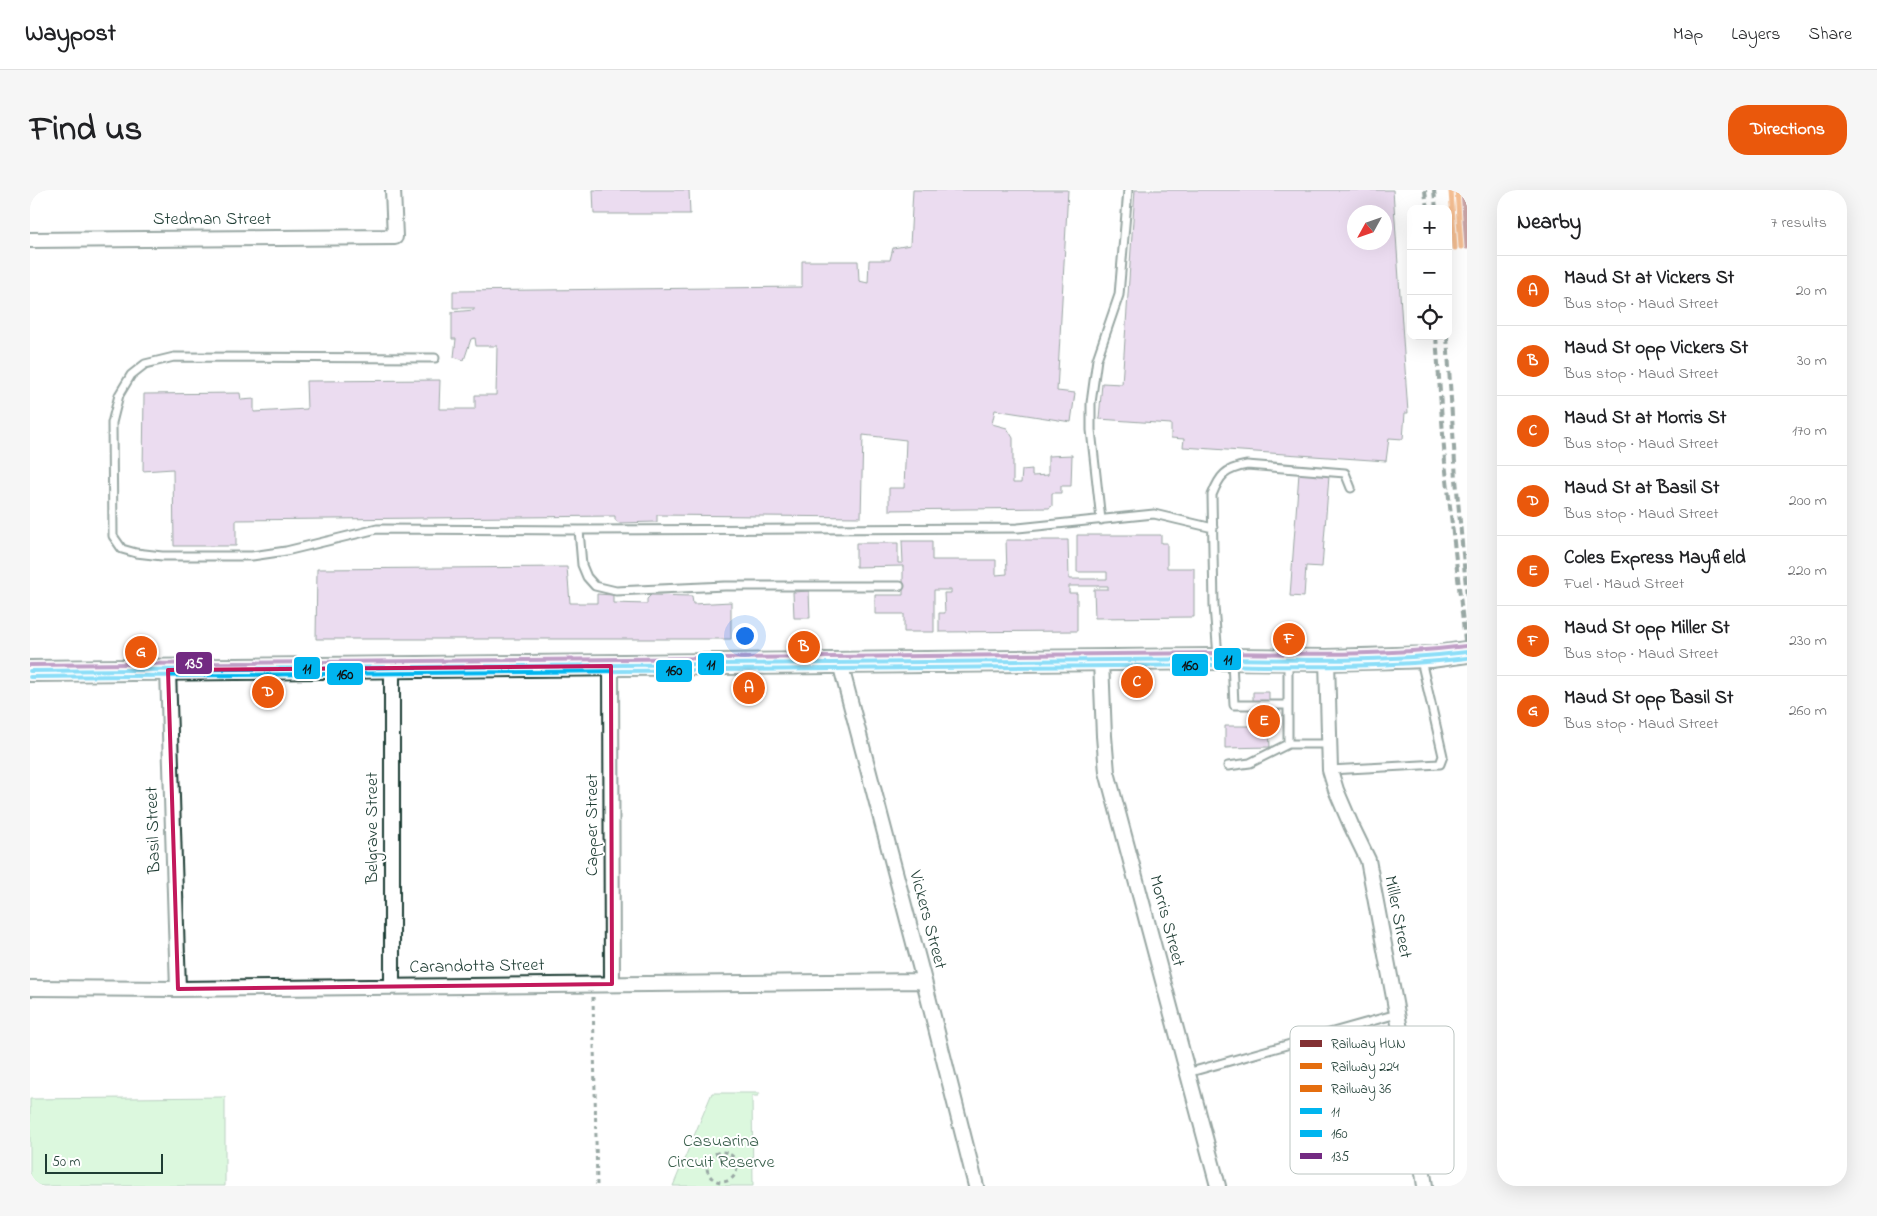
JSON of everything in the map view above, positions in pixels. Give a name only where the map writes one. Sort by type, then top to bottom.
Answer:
[{"type":"main road","points":[[30,671],[392,669],[1225,659],[1327,660],[1426,658],[1467,652]]},
{"type":"street","name":"Stedman Street","points":[[30,240],[395,237],[393,190]]},
{"type":"street","name":"Miller Street","points":[[1327,660],[1330,770],[1336,790],[1368,860],[1399,1026]]},
{"type":"street","name":"Morris Street","points":[[1101,661],[1107,772],[1218,1186]]},
{"type":"street","name":"Vickers Street","points":[[840,663],[976,1186]]},
{"type":"street","name":"Capper Street","points":[[611,666],[612,984]]},
{"type":"street","name":"Belgrave Street","points":[[392,669],[392,986]]},
{"type":"street","name":"Basil Street","points":[[168,670],[178,989]]},
{"type":"street","name":"Carandotta Street","points":[[30,988],[178,989],[924,981]]},
{"type":"lane","points":[[1101,520],[1091,430],[1091,403],[1096,359],[1119,295],[1128,190]]},
{"type":"lane","points":[[435,358],[174,357],[145,364],[131,375],[119,395],[112,423],[114,536],[122,549],[136,553],[162,556],[252,556],[286,551],[377,529],[1018,528],[1154,514],[1213,528]]},
{"type":"lane","points":[[1288,705],[1234,705],[1214,614],[1212,495],[1216,484],[1225,472],[1233,467],[1246,465],[1345,473],[1351,488]]},
{"type":"lane","points":[[579,530],[582,565],[587,577],[595,586],[616,591],[725,586],[900,586]]},
{"type":"lane","points":[[1330,770],[1440,764],[1443,756],[1426,658]]},
{"type":"lane","points":[[1288,660],[1288,744]]},
{"type":"lane","points":[[1228,766],[1250,764],[1288,744],[1330,744]]},
{"type":"lane","points":[[1354,1026],[1397,1014]]},
{"type":"lane","points":[[1188,1072],[1290,1044]]},
{"type":"path","points":[[593,984],[596,1186]]},
{"type":"path","points":[[724,1152],[736,1160],[737,1170],[733,1179],[719,1184],[710,1178],[707,1173],[707,1162],[714,1154],[724,1152]]},
{"type":"highlighted area","points":[[611,666],[612,984],[178,989],[168,670]]},
{"type":"green space","name":"Casuarina Circuit Reserve","points":[[712,1093],[760,1093],[758,1096],[752,1096],[753,1186],[673,1186]]},
{"type":"green space","points":[[225,1097],[225,1186],[30,1186],[30,1099]]},
{"type":"building","points":[[593,190],[689,190],[690,214],[594,214]]},
{"type":"building","points":[[913,190],[1068,190],[1057,391],[1075,393],[1071,422],[995,410],[992,424],[1007,428],[1013,438],[1013,483],[1021,483],[1022,470],[1032,469],[1032,476],[1048,475],[1048,456],[1072,455],[1071,486],[1061,486],[1061,493],[1052,493],[1052,506],[1049,508],[889,510],[889,488],[904,488],[906,440],[863,435],[861,517],[657,515],[657,522],[619,523],[615,520],[615,516],[236,520],[236,546],[174,546],[173,469],[143,471],[144,394],[240,393],[241,400],[254,399],[254,412],[307,409],[306,381],[440,380],[439,409],[475,409],[475,395],[496,395],[497,346],[476,346],[475,338],[471,339],[464,360],[454,357],[456,339],[452,339],[452,312],[474,310],[474,308],[453,308],[453,291],[802,287],[802,261],[858,261],[859,281],[868,283],[869,260],[890,260],[893,248],[910,245]]},
{"type":"building","points":[[1135,190],[1393,190],[1408,413],[1405,413],[1403,439],[1389,438],[1386,461],[1183,447],[1184,439],[1171,438],[1171,424],[1099,419],[1102,383],[1122,384]]},
{"type":"building","points":[[1299,473],[1329,476],[1322,567],[1306,566],[1304,597],[1290,596]]},
{"type":"building","points":[[1077,535],[1161,535],[1161,543],[1167,543],[1167,568],[1194,568],[1194,617],[1095,618],[1094,589],[1108,589],[1108,586],[1069,586],[1069,593],[1077,593],[1077,631],[939,632],[939,613],[945,613],[944,593],[951,593],[951,590],[934,590],[934,632],[904,632],[904,614],[875,614],[875,595],[903,595],[903,566],[856,567],[856,543],[898,543],[898,563],[903,563],[902,541],[932,541],[932,560],[996,560],[996,575],[1007,574],[1006,540],[1068,540],[1069,579],[1107,579],[1107,572],[1077,572]]},
{"type":"building","points":[[567,567],[570,603],[597,603],[597,594],[613,595],[613,603],[647,604],[647,599],[651,595],[692,596],[693,604],[731,602],[731,639],[316,639],[317,569]]},
{"type":"building","points":[[809,591],[810,618],[794,618],[793,592]]},
{"type":"building","points":[[1253,692],[1269,692],[1269,726],[1253,726]]},
{"type":"building","points":[[1225,726],[1269,726],[1270,747],[1225,748]]},
{"type":"railway","points":[[1425,190],[1427,205]]},
{"type":"railway","points":[[1434,190],[1436,205]]},
{"type":"railway","points":[[1436,340],[1445,462],[1467,658]]},
{"type":"railway","points":[[1447,340],[1456,479],[1467,597]]},
{"type":"rail line","name":"224","points":[[1457,190],[1461,247]]},
{"type":"rail line","name":"HUN","points":[[1463,190],[1467,247]]},
{"type":"rail line","name":"36","points":[[1451,191],[1455,248]]},
{"type":"transit line","name":"135","points":[[30,665],[1219,653],[1343,654],[1466,646]]},
{"type":"transit line","name":"11","points":[[30,671],[1219,659],[1343,660],[1467,652]]},
{"type":"transit line","name":"160","points":[[30,677],[1219,665],[1343,666],[1405,664],[1467,658]]},
{"type":"place","name":"Maud St opp Miller St","points":[[1289,639]]},
{"type":"place","name":"Maud St opp Vickers St","points":[[804,647]]},
{"type":"place","name":"Maud St opp Basil St","points":[[141,652]]},
{"type":"place","name":"Maud St at Morris St","points":[[1137,682]]},
{"type":"place","name":"Maud St at Vickers St","points":[[749,688]]},
{"type":"place","name":"Maud St at Basil St","points":[[268,692]]},
{"type":"place","name":"Coles Express Mayfield","points":[[1264,721]]}]
